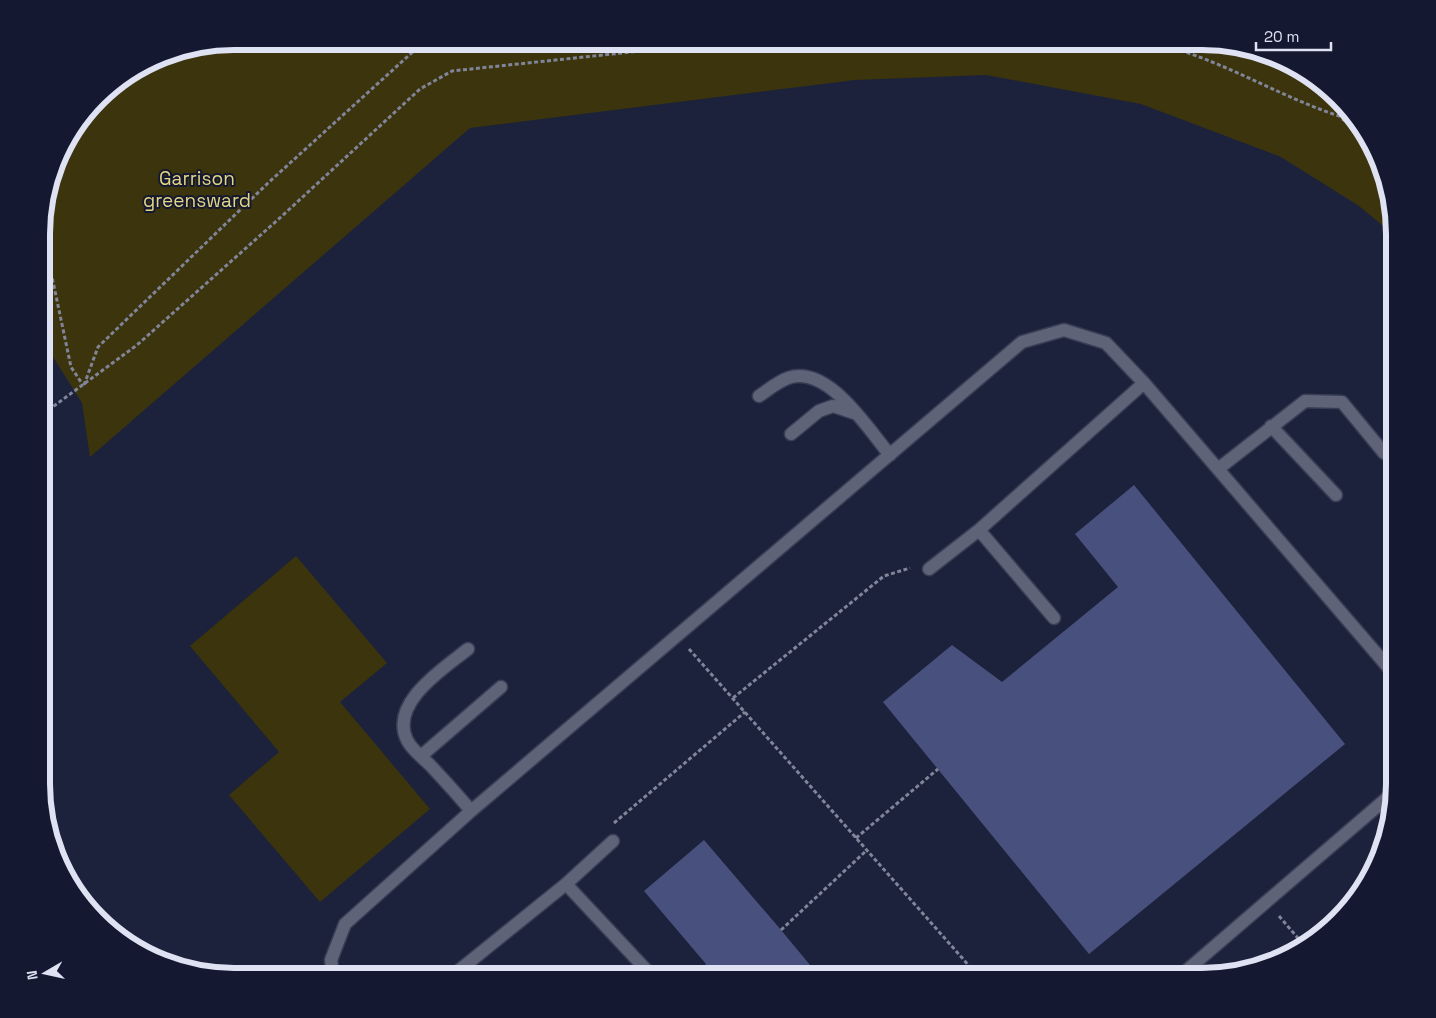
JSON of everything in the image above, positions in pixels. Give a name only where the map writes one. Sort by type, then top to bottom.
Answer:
[{"type":"lane","points":[[332,968],[331,960],[345,924],[471,810],[1022,342],[1064,330],[1106,343],[1144,383],[1386,665]]},
{"type":"lane","points":[[759,396],[790,378],[805,377],[821,380],[831,387],[890,455]]},
{"type":"lane","points":[[928,569],[979,530],[1144,383]]},
{"type":"lane","points":[[1218,469],[1305,401],[1342,402],[1384,453]]},
{"type":"lane","points":[[792,434],[819,411],[833,406],[854,413]]},
{"type":"lane","points":[[1271,426],[1336,495]]},
{"type":"lane","points":[[979,530],[1054,618]]},
{"type":"lane","points":[[468,648],[437,673],[413,697],[405,711],[402,725],[407,741],[471,810]]},
{"type":"lane","points":[[421,756],[501,686]]},
{"type":"lane","points":[[1189,968],[1385,799]]},
{"type":"lane","points":[[462,968],[566,884],[613,841]]},
{"type":"lane","points":[[566,884],[645,968]]},
{"type":"path","points":[[84,385],[98,347],[268,183],[415,50]]},
{"type":"path","points":[[50,409],[137,345],[290,210],[420,90],[452,71],[658,50]]},
{"type":"path","points":[[1181,50],[1250,77],[1349,123]]},
{"type":"path","points":[[1333,115],[1344,118]]},
{"type":"path","points":[[50,267],[71,367],[84,385]]},
{"type":"path","points":[[733,698],[884,576],[900,573],[921,560],[928,569]]},
{"type":"path","points":[[677,636],[971,968]]},
{"type":"path","points":[[613,841],[606,830],[745,712]]},
{"type":"path","points":[[856,838],[938,769]]},
{"type":"path","points":[[781,930],[867,850]]},
{"type":"path","points":[[1267,901],[1299,940]]},
{"type":"green space","name":"Garrison greensward","points":[[222,50],[1214,50],[1250,56],[1284,69],[1314,88],[1332,104],[1348,122],[1367,152],[1380,186],[1386,222],[1386,228],[1359,206],[1281,157],[1141,104],[986,75],[855,80],[470,128],[90,457],[82,403],[53,357],[50,343],[50,222],[56,186],[69,152],[88,122],[104,104],[132,81],[152,69],[186,56]]},
{"type":"green space","points":[[296,556],[387,663],[340,702],[430,809],[320,902],[229,795],[279,752],[190,646]]},
{"type":"building","points":[[1134,485],[1345,744],[1089,954],[883,702],[952,645],[1002,682],[1118,587],[1075,534]]},
{"type":"building","points":[[704,840],[813,968],[702,968],[706,964],[644,891]]}]
